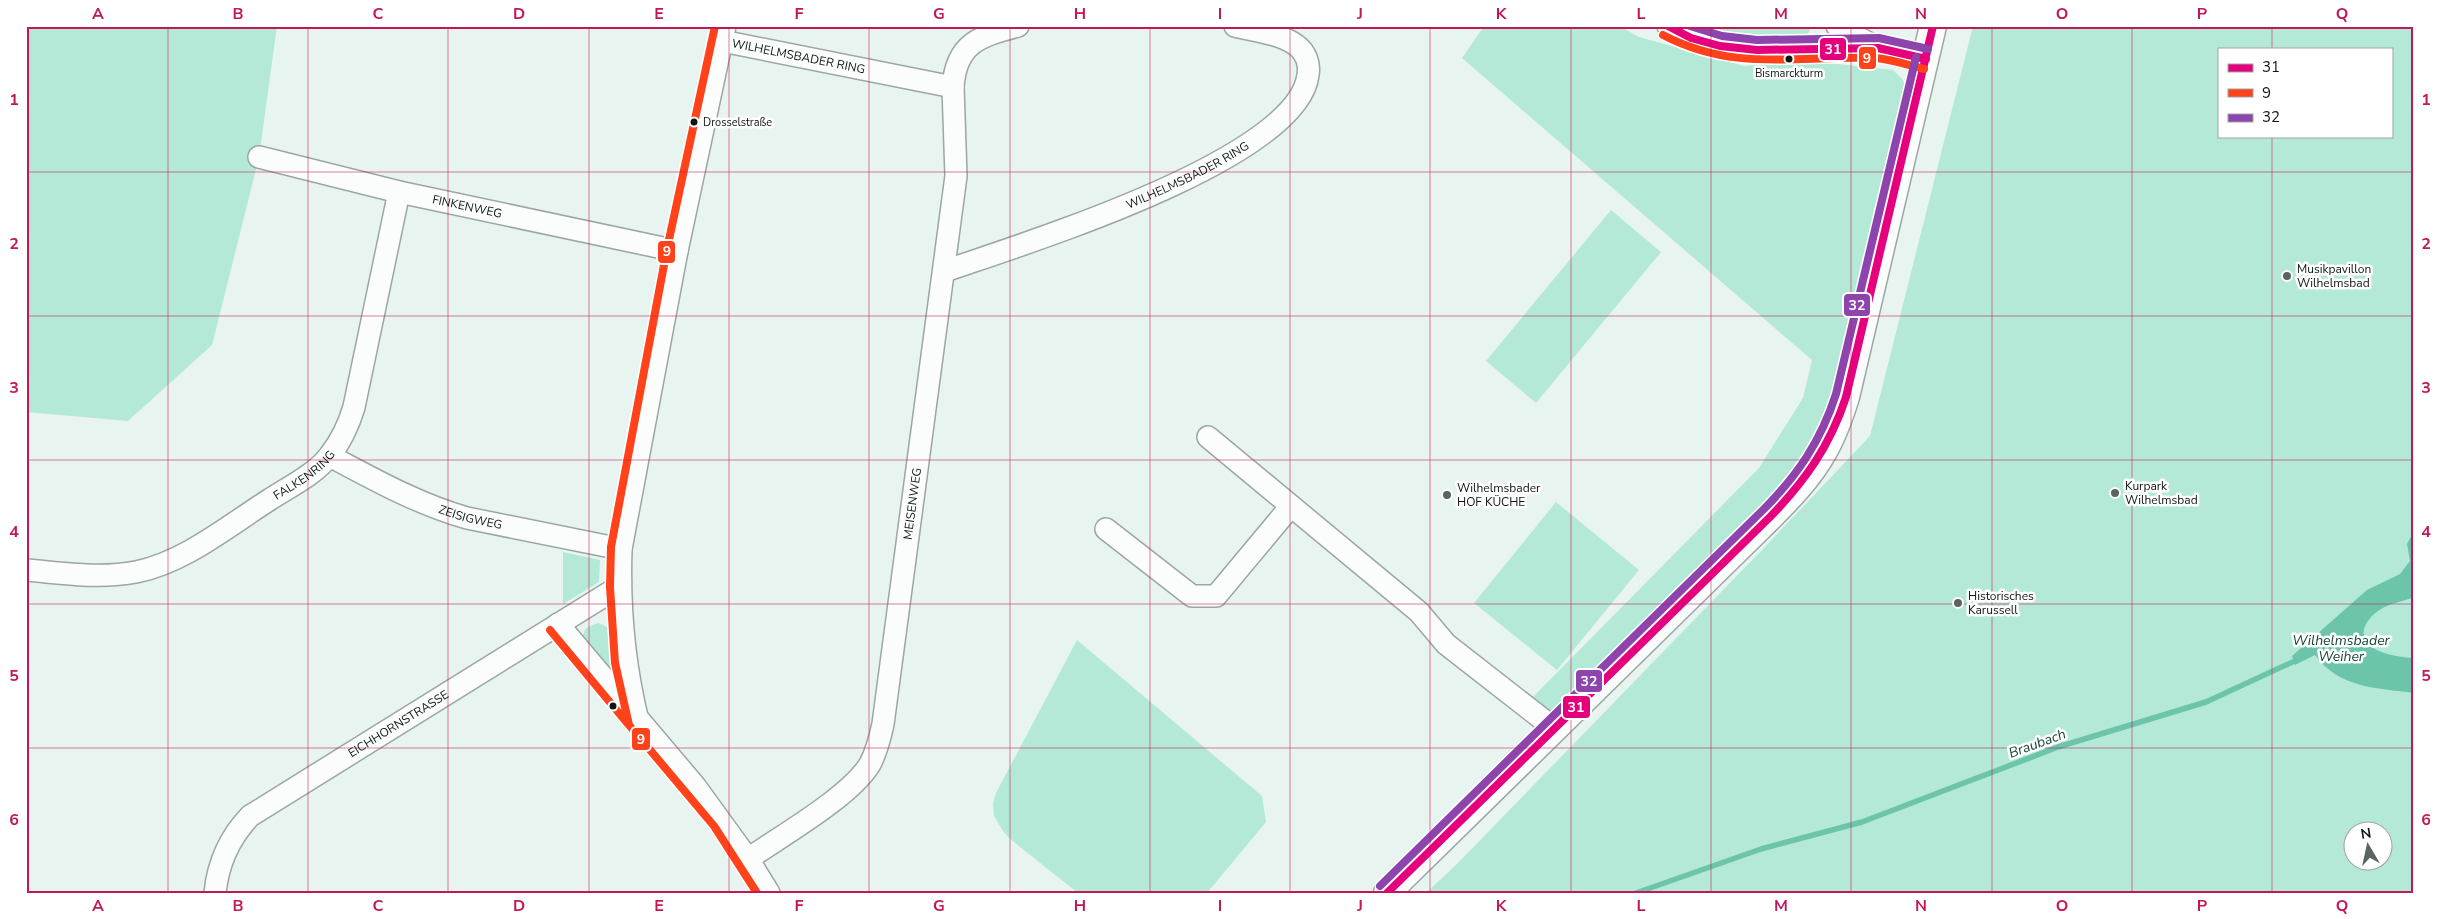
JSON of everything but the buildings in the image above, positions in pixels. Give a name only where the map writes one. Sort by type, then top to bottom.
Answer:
[{"type":"main road","points":[[1387,893],[1761,526],[1803,482],[1824,452],[1835,429],[1846,397],[1933,26]]},
{"type":"street","points":[[953,87],[954,70],[959,58],[974,42],[992,33],[1018,26]]},
{"type":"street","name":"WILHELMSBADER RING","points":[[945,271],[1065,229],[1173,186],[1232,154],[1266,131],[1301,97],[1308,79],[1308,61],[1297,46],[1279,37],[1235,26]]},
{"type":"street","points":[[1668,26],[1691,38],[1720,46],[1757,50],[1878,48],[1926,59]]},
{"type":"street","points":[[1837,26],[1878,48]]},
{"type":"street","points":[[638,721],[625,662],[620,586],[621,549],[677,250],[723,34]]},
{"type":"street","name":"WILHELMSBADER RING","points":[[723,34],[953,87]]},
{"type":"street","name":"MEISENWEG","points":[[748,859],[854,783],[869,765],[878,746],[883,724],[907,535],[945,271],[956,176],[957,151],[953,87]]},
{"type":"street","name":"FINKENWEG","points":[[259,157],[399,192],[677,250]]},
{"type":"street","name":"FALKENRING","points":[[26,570],[99,576],[156,566],[173,559],[219,532],[299,480],[330,456],[349,422],[354,407],[399,192]]},
{"type":"street","points":[[1208,437],[1419,612],[1446,644],[1554,729]]},
{"type":"street","name":"ZEISIGWEG","points":[[330,456],[396,492],[444,512],[621,549]]},
{"type":"street","points":[[1106,529],[1192,596],[1216,596],[1291,506]]},
{"type":"street","name":"EICHHORNSTRASSE","points":[[215,893],[217,876],[226,849],[238,828],[250,816],[620,586]]},
{"type":"street","points":[[558,624],[638,721],[695,786],[748,859],[768,893]]},
{"type":"shaded area","points":[[26,26],[277,26],[259,157],[212,345],[128,421],[26,412]]},
{"type":"shaded area","points":[[1484,26],[1619,26],[1639,37],[1744,66],[1809,61],[1893,70],[1902,79],[1908,91],[1831,402],[1816,436],[1792,475],[1750,520],[1557,711],[1547,710],[1532,698],[1759,468],[1803,398],[1812,360],[1462,58]]},
{"type":"shaded area","points":[[1678,26],[1807,26],[1810,29],[1805,41],[1758,44]]},
{"type":"shaded area","name":"Kurpark Wilhelmsbad","points":[[1973,26],[2414,26],[2414,893],[1426,893],[1457,864],[1870,436]]},
{"type":"shaded area","points":[[1611,210],[1661,252],[1536,403],[1486,361]]},
{"type":"shaded area","points":[[1556,502],[1639,570],[1557,670],[1474,603]]},
{"type":"shaded area","points":[[563,552],[600,560],[599,582],[563,604]]},
{"type":"shaded area","points":[[597,623],[610,630],[616,642],[616,657],[613,671],[605,672],[582,637],[586,628]]},
{"type":"shaded area","points":[[1077,640],[1262,796],[1266,822],[1207,893],[1078,893],[1010,839],[994,816],[993,804],[996,793]]},
{"type":"water","name":"Wilhelmsbader Weiher","points":[[2414,531],[2414,597],[2391,604],[2378,611],[2366,624],[2364,637],[2367,643],[2381,652],[2414,658],[2414,693],[2372,687],[2347,680],[2335,674],[2315,655],[2295,665],[2292,656],[2367,590],[2400,574],[2410,561],[2407,544]]},
{"type":"waterway","name":"Braubach","points":[[1636,893],[1761,849],[1862,822],[2058,747],[2206,702],[2299,659]]},
{"type":"transit line","name":"9","points":[[715,26],[667,249],[611,547],[610,587],[615,663],[629,725],[714,826],[757,893]]},
{"type":"transit line","name":"31","points":[[1668,26],[1691,38],[1720,46],[1757,50],[1878,48],[1926,59]]},
{"type":"transit line","name":"32","points":[[1690,26],[1722,36],[1757,40],[1879,38],[1928,49]]},
{"type":"transit line","name":"31","points":[[1387,893],[1770,517],[1815,462],[1840,415],[1846,397],[1933,26]]},
{"type":"transit line","name":"9","points":[[1663,35],[1690,47],[1742,58],[1768,60],[1875,58],[1924,69]]},
{"type":"transit line","name":"32","points":[[1380,886],[1763,510],[1787,484],[1807,457],[1823,427],[1836,394],[1916,57]]},
{"type":"transit line","name":"9","points":[[550,630],[628,724]]},
{"type":"place","name":"Bismarckturm","points":[[1789,59]]},
{"type":"place","name":"Drosselstraße","points":[[694,122]]},
{"type":"place","name":"Musikpavillon Wilhelmsbad","points":[[2287,276]]},
{"type":"place","name":"Kurpark Wilhelmsbad","points":[[2115,493]]},
{"type":"place","name":"Wilhelmsbader HOF KÜCHE","points":[[1447,495]]},
{"type":"place","name":"Historisches Karussell","points":[[1958,603]]}]
